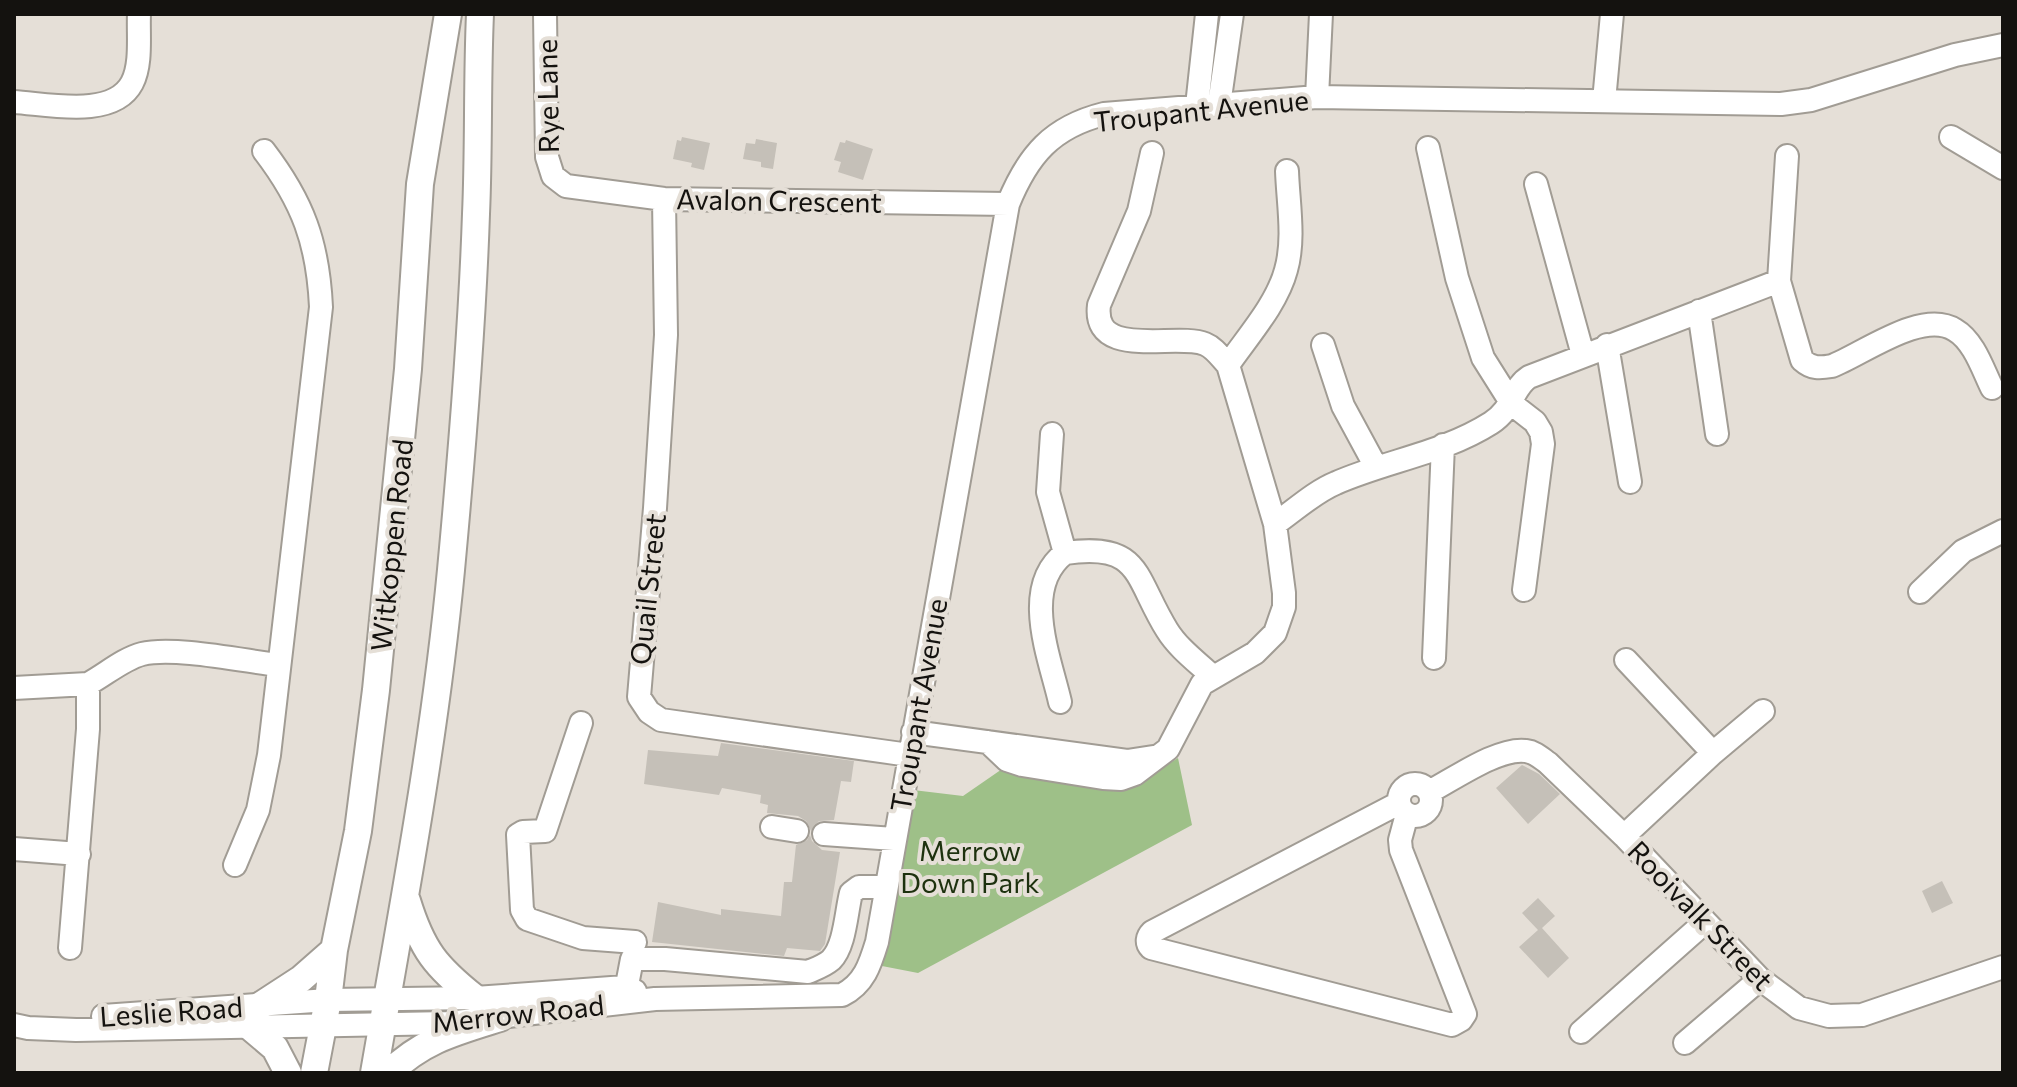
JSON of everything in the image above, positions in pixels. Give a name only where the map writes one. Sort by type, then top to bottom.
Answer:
[{"type":"main road","name":"Witkoppen Road","points":[[314,1073],[358,831],[376,690],[408,369],[420,184],[448,14]]},
{"type":"main road","points":[[374,1073],[433,725],[451,573],[475,245],[480,14]]},
{"type":"main road","points":[[406,897],[431,958],[445,975],[475,998]]},
{"type":"main road","points":[[288,1073],[255,1015],[334,950]]},
{"type":"main road","points":[[389,1073],[410,1054],[430,1042],[500,1018]]},
{"type":"street","points":[[14,102],[92,107],[110,104],[132,84],[136,70],[139,14]]},
{"type":"street","name":"Rye Lane","points":[[545,14],[547,157],[553,176]]},
{"type":"street","points":[[1207,14],[1208,106]]},
{"type":"street","points":[[1208,106],[1232,14]]},
{"type":"street","points":[[1317,97],[1321,14]]},
{"type":"street","points":[[1604,101],[1612,14]]},
{"type":"street","name":"Troupant Avenue","points":[[842,995],[864,978],[877,942],[1008,204],[1018,178],[1053,136],[1074,124],[1104,114],[1317,97],[1797,102],[1955,55],[2003,45]]},
{"type":"street","points":[[1951,137],[2003,168]]},
{"type":"street","points":[[1428,148],[1457,278],[1483,358],[1512,404],[1535,422],[1541,432],[1543,444],[1524,590]]},
{"type":"street","points":[[235,865],[258,810],[264,781],[321,307],[319,271],[303,212],[287,180],[264,151]]},
{"type":"street","points":[[913,732],[988,742],[1007,760],[1022,765],[1121,779],[1135,774],[1168,749],[1202,684],[1255,653],[1269,641],[1279,625],[1284,593],[1275,524],[1228,365],[1213,348],[1194,341],[1116,338],[1099,318],[1099,305],[1139,211],[1152,153]]},
{"type":"street","points":[[1787,156],[1779,281],[1802,360],[1818,368],[1832,366],[1916,327],[1941,325],[1954,329],[1963,337],[1992,388]]},
{"type":"street","points":[[1228,365],[1278,293],[1287,269],[1290,244],[1287,171]]},
{"type":"street","name":"Avalon Crescent","points":[[553,176],[572,188],[664,199],[1008,204]]},
{"type":"street","points":[[1536,184],[1583,355]]},
{"type":"street","name":"Quail Street","points":[[664,199],[666,335],[655,508],[637,690],[639,697],[649,712],[661,720],[909,755]]},
{"type":"street","points":[[1275,524],[1333,484],[1443,445],[1493,422],[1512,404],[1526,378],[1779,281]]},
{"type":"street","points":[[1699,311],[1717,434]]},
{"type":"street","points":[[1323,345],[1343,406],[1376,467]]},
{"type":"street","points":[[1607,345],[1630,482]]},
{"type":"street","points":[[1052,434],[1048,492],[1065,553]]},
{"type":"street","points":[[1434,658],[1443,445]]},
{"type":"street","points":[[1920,592],[1963,551],[2003,531]]},
{"type":"street","points":[[1060,702],[1041,618],[1041,600],[1049,570],[1065,553],[1103,550],[1130,563],[1168,632],[1212,676]]},
{"type":"street","points":[[14,688],[88,684],[143,654],[172,652],[278,665]]},
{"type":"street","points":[[1626,660],[1713,753]]},
{"type":"street","points":[[70,948],[79,854],[88,684]]},
{"type":"street","points":[[1624,836],[1763,711]]},
{"type":"street","points":[[581,723],[545,831],[518,835],[522,910],[533,922],[583,938],[635,942]]},
{"type":"street","name":"Rooivalk Street","points":[[1403,809],[1415,816],[1426,811],[1430,804],[1429,792],[1503,753],[1534,753],[1624,836],[1760,979],[1799,1008],[1844,1017],[1880,1011],[2001,974]]},
{"type":"street","points":[[1403,809],[1400,845],[1465,1014],[1457,1024],[1422,1018],[1148,945],[1147,940],[1152,932],[1403,809]]},
{"type":"street","points":[[772,827],[797,831]]},
{"type":"street","points":[[824,834],[894,839]]},
{"type":"street","points":[[14,849],[79,854]]},
{"type":"street","points":[[625,994],[632,959],[665,959],[808,972],[833,958],[838,949],[853,891],[859,887],[886,887]]},
{"type":"street","points":[[1581,1032],[1704,923]]},
{"type":"street","points":[[807,996],[808,972]]},
{"type":"street","points":[[1685,1043],[1760,979]]},
{"type":"street","name":"Merrow Road","points":[[328,1000],[625,994],[655,999],[842,995]]},
{"type":"street","name":"Merrow Road","points":[[382,1026],[500,1018],[625,994]]},
{"type":"street","name":"Leslie Road","points":[[14,1024],[76,1030],[255,1015],[328,1000]]},
{"type":"street","name":"Leslie Road","points":[[255,1015],[323,1027],[382,1026]]},
{"type":"green space","name":"Merrow Down Park","points":[[1178,758],[1192,825],[918,973],[882,966],[913,790],[963,796],[1005,767],[1128,789]]},
{"type":"building","points":[[682,137],[710,143],[704,170],[691,167],[692,163],[673,159],[677,140],[681,141]]},
{"type":"building","points":[[756,139],[777,143],[773,169],[761,167],[761,162],[743,159],[746,143],[755,144]]},
{"type":"building","points":[[846,140],[873,149],[863,180],[838,172],[841,162],[834,160],[840,142],[845,143]]},
{"type":"building","points":[[721,743],[854,761],[851,782],[841,781],[834,820],[819,821],[811,831],[806,821],[798,816],[767,813],[768,805],[760,803],[761,795],[722,788],[719,795],[644,784],[648,750],[718,756]]},
{"type":"building","points":[[1522,765],[1539,774],[1560,794],[1528,824],[1496,788]]},
{"type":"building","points":[[810,835],[822,850],[840,852],[825,944],[820,951],[787,948],[784,956],[652,942],[658,902],[721,915],[721,909],[781,916],[784,882],[792,882],[796,845]]},
{"type":"building","points":[[1942,881],[1953,903],[1932,913],[1922,891]]},
{"type":"building","points":[[1538,898],[1555,916],[1542,928],[1569,958],[1548,978],[1519,947],[1538,930],[1522,913]]}]
